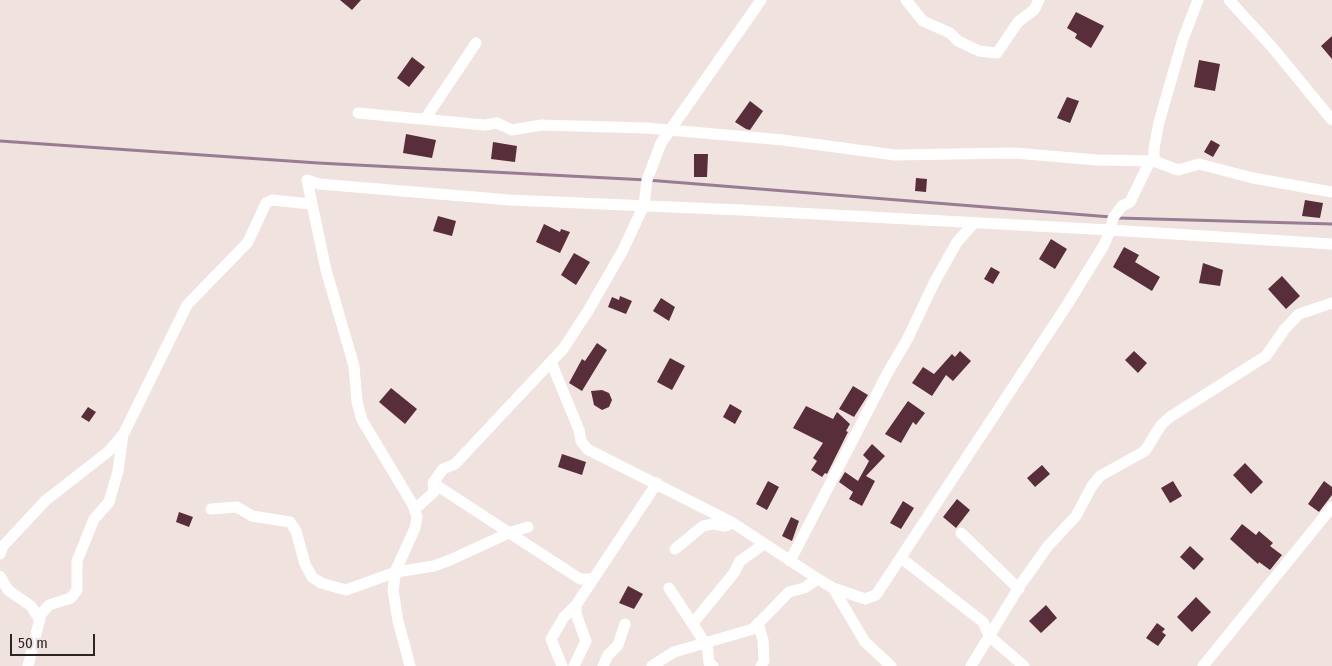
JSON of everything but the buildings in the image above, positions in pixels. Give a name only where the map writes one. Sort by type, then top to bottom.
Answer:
[{"type":"street","points":[[414,509],[434,492],[433,483],[443,469],[454,464],[551,362],[588,311],[623,250],[644,205],[647,180],[661,143],[761,0]]},
{"type":"street","points":[[906,0],[923,20],[950,33],[958,41],[979,51],[997,53],[1018,22],[1034,10],[1038,0]]},
{"type":"street","points":[[551,362],[579,430],[581,441],[588,449],[734,523],[833,588],[865,599],[876,595],[1067,305],[1104,245],[1113,218],[1122,206],[1130,202],[1152,161],[1159,122],[1183,39],[1198,0]]},
{"type":"street","points":[[1229,0],[1272,47],[1332,120]]},
{"type":"street","points":[[425,119],[476,42]]},
{"type":"street","points":[[358,112],[484,125],[497,123],[512,130],[541,125],[671,130],[783,140],[895,155],[1015,153],[1097,160],[1152,161],[1178,170],[1200,164],[1253,178],[1332,192]]},
{"type":"street","points":[[412,665],[397,613],[393,590],[396,572],[415,528],[417,517],[362,420],[357,402],[354,366],[326,270],[310,204],[307,180],[319,184],[510,200],[644,205],[1332,244]]},
{"type":"street","points":[[0,554],[4,546],[45,501],[110,451],[124,433],[188,305],[248,242],[266,203],[272,200],[310,204]]},
{"type":"street","points":[[790,561],[887,374],[908,338],[934,283],[957,242],[974,224]]},
{"type":"street","points":[[971,666],[1048,546],[1076,516],[1092,486],[1100,476],[1144,451],[1161,425],[1170,417],[1266,356],[1284,330],[1299,314],[1332,303]]},
{"type":"street","points":[[28,666],[41,614],[49,605],[71,598],[77,590],[77,561],[94,519],[109,502],[118,471],[124,433]]},
{"type":"street","points":[[433,483],[511,532],[580,579],[591,579]]},
{"type":"street","points":[[562,666],[551,639],[564,617],[576,604],[657,483]]},
{"type":"street","points":[[1203,666],[1332,506]]},
{"type":"street","points":[[211,509],[237,507],[252,516],[290,522],[296,531],[305,564],[312,577],[321,583],[346,590],[396,572],[434,566],[511,532],[528,527]]},
{"type":"street","points":[[675,549],[703,526],[713,524],[725,526],[734,523]]},
{"type":"street","points":[[961,534],[1019,589]]},
{"type":"street","points":[[693,623],[734,573],[740,561],[764,544]]},
{"type":"street","points":[[901,558],[983,622],[990,636],[1024,666]]},
{"type":"street","points":[[0,576],[8,590],[31,606],[40,620]]},
{"type":"street","points":[[652,666],[674,652],[753,628],[789,592],[804,588],[818,579]]},
{"type":"street","points":[[669,588],[706,643],[709,662],[713,666]]},
{"type":"street","points":[[833,588],[864,642],[891,666]]},
{"type":"street","points":[[574,666],[586,641],[576,614],[576,604]]},
{"type":"street","points":[[758,623],[763,640],[764,661],[761,666]]},
{"type":"street","points":[[604,666],[608,655],[618,645],[625,624]]},
{"type":"waterway","points":[[0,141],[318,163],[647,180],[1111,217]]},
{"type":"waterway","points":[[1118,218],[1332,224]]}]
